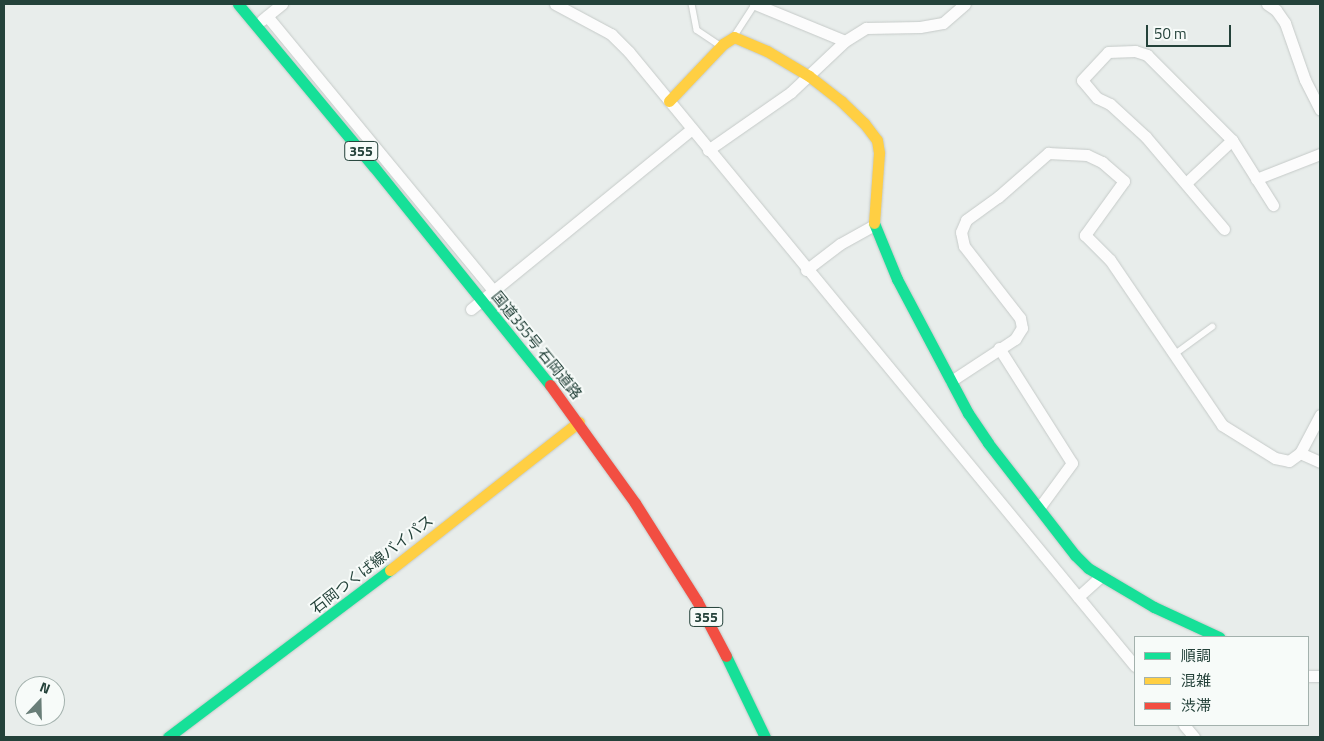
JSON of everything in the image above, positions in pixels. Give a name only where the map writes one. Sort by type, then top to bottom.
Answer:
[{"type":"main road","name":"国道355号 石岡道路","points":[[238,4],[481,299],[579,422],[635,502],[697,601],[721,645],[765,737]]},
{"type":"main road","points":[[668,101],[721,46],[734,37],[767,52],[808,76],[841,101],[864,123],[877,140],[879,153],[874,225],[897,279],[968,413],[988,443],[1075,556],[1100,577],[1154,607],[1217,636]]},
{"type":"main road","name":"石岡つくば線バイパス","points":[[168,737],[184,731],[579,422]]},
{"type":"street","points":[[255,24],[282,4]]},
{"type":"street","points":[[555,4],[618,40],[806,270],[1134,665]]},
{"type":"street","points":[[755,4],[846,41]]},
{"type":"street","points":[[708,150],[791,92],[846,41],[866,28],[920,27],[943,23],[966,4]]},
{"type":"street","points":[[1272,6],[1285,22],[1305,80],[1320,109]]},
{"type":"street","points":[[267,16],[493,290]]},
{"type":"street","points":[[1224,229],[1146,137],[1110,104],[1097,98],[1082,80],[1108,52],[1135,51],[1147,55],[1232,140],[1273,205]]},
{"type":"street","points":[[472,309],[481,299],[692,129]]},
{"type":"street","points":[[1186,183],[1232,140]]},
{"type":"street","points":[[951,381],[1015,339],[1022,328],[1020,318],[964,246],[961,232],[966,220],[998,197],[1048,153],[1087,155],[1102,162],[1124,180],[1085,235],[1110,260],[1222,425],[1275,458],[1289,461],[1300,453],[1320,415]]},
{"type":"street","points":[[1256,179],[1320,154]]},
{"type":"street","points":[[806,270],[840,244],[868,226],[874,225]]},
{"type":"street","points":[[999,348],[1072,463],[1039,508]]},
{"type":"street","points":[[1300,453],[1320,462]]},
{"type":"street","points":[[1078,597],[1100,577]]},
{"type":"street","points":[[1185,726],[1194,737]]},
{"type":"lane","points":[[692,4],[698,30],[721,46]]},
{"type":"lane","points":[[734,37],[755,4]]},
{"type":"lane","points":[[1175,354],[1212,327]]},
{"type":"traffic: fast","points":[[238,4],[374,167],[550,385]]},
{"type":"traffic: fast","points":[[874,223],[897,279],[968,413],[988,443],[1075,555],[1088,568],[1154,607],[1217,636]]},
{"type":"traffic: fast","points":[[168,737],[390,570]]},
{"type":"traffic: fast","points":[[726,656],[765,737]]},
{"type":"traffic: slow","points":[[669,101],[723,44],[734,37],[767,51],[809,76],[841,101],[864,123],[877,140],[879,153],[874,223]]},
{"type":"traffic: slow","points":[[390,570],[579,422]]},
{"type":"traffic: jam","points":[[550,385],[635,503],[697,601],[726,656]]}]
